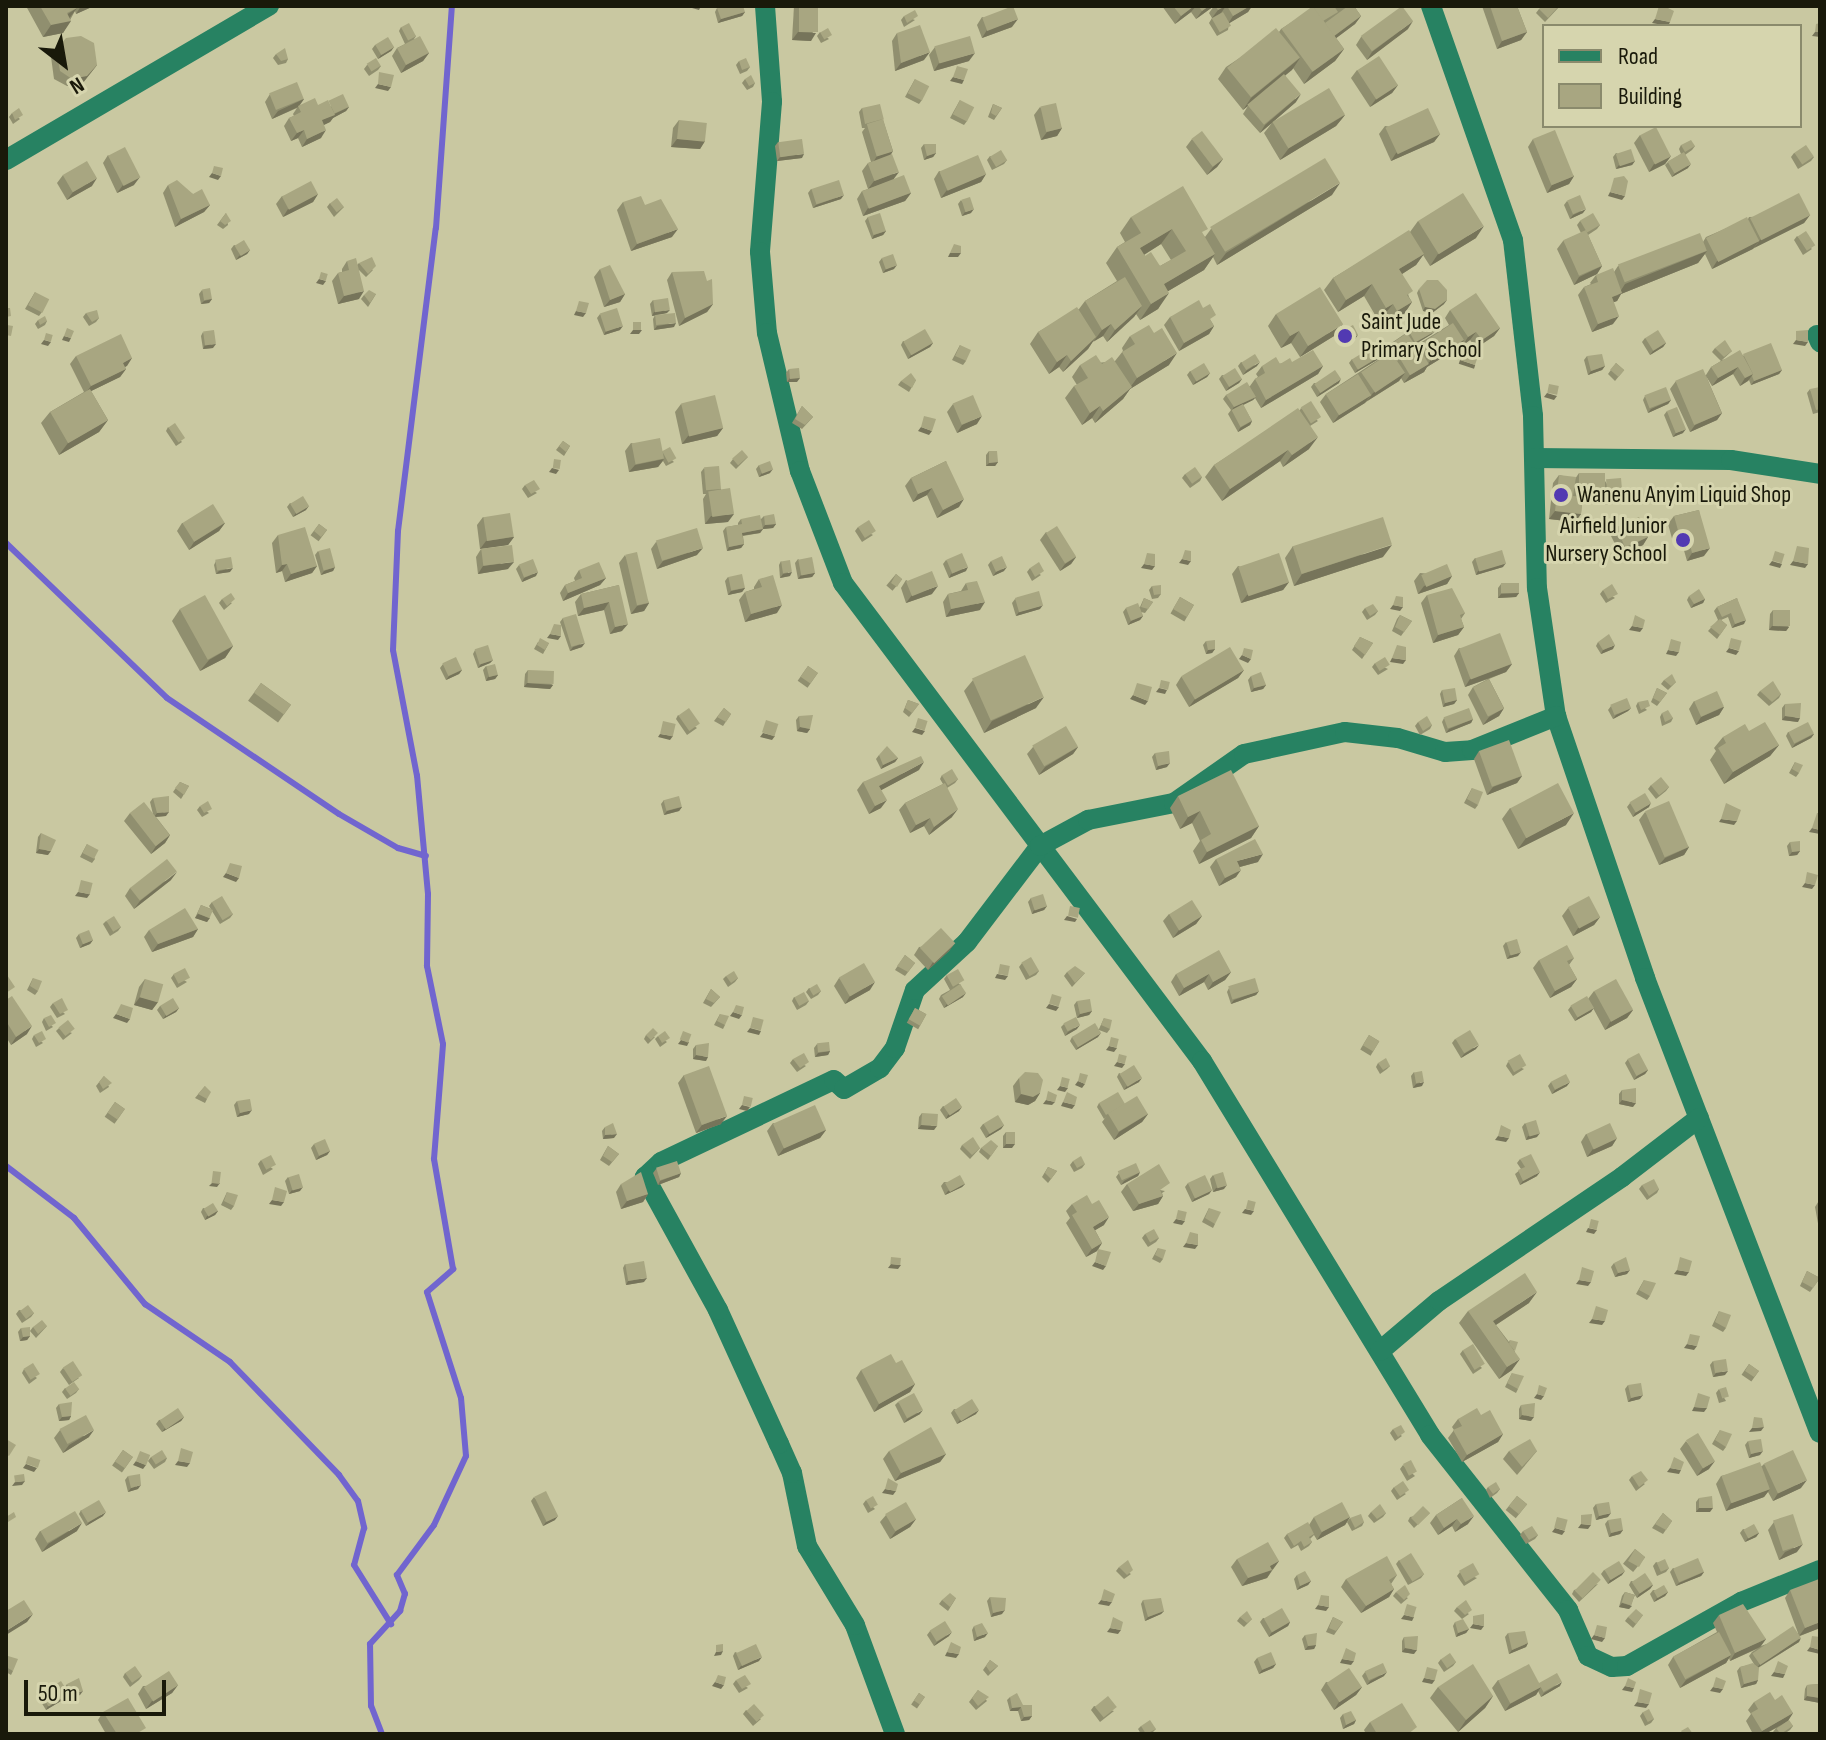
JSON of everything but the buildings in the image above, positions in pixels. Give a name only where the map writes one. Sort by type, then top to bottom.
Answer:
[{"type":"street","points":[[6,160],[269,6]]},
{"type":"street","points":[[765,6],[772,102],[761,266],[779,397],[800,471],[843,583],[1202,1061],[1430,1435],[1568,1610],[1588,1656],[1612,1667],[1627,1666],[1741,1602],[1820,1570]]},
{"type":"street","points":[[1431,6],[1513,240],[1535,458],[1537,588],[1556,716],[1589,823],[1820,1433]]},
{"type":"street","points":[[1535,458],[1731,460],[1819,476]]},
{"type":"street","points":[[895,1734],[855,1625],[807,1546],[792,1473],[779,1444],[718,1310],[645,1177],[661,1162],[834,1080],[844,1089],[880,1068],[895,1048],[915,990],[967,942],[1040,846],[1088,820],[1174,803],[1237,756],[1345,732],[1398,738],[1445,752],[1472,750],[1556,716]]},
{"type":"street","points":[[1380,1351],[1439,1301],[1622,1177],[1699,1118]]},
{"type":"waterway","points":[[382,1734],[371,1706],[370,1644],[400,1611],[405,1594],[397,1575],[434,1525],[466,1456],[461,1398],[427,1292],[453,1269],[434,1159],[443,1044],[427,966],[428,894],[417,776],[393,650],[398,531],[436,228],[452,6]]},
{"type":"waterway","points":[[6,543],[167,698],[339,814],[398,848],[426,856]]},
{"type":"waterway","points":[[6,1166],[74,1218],[145,1304],[230,1362],[339,1475],[358,1501],[364,1528],[354,1565],[391,1624]]},
{"type":"place","name":"Saint Jude Primary School","points":[[1345,336]]},
{"type":"place","name":"Wanenu Anyim Liquid Shop","points":[[1561,495]]},
{"type":"place","name":"Airfield Junior Nursery School","points":[[1683,540]]}]
